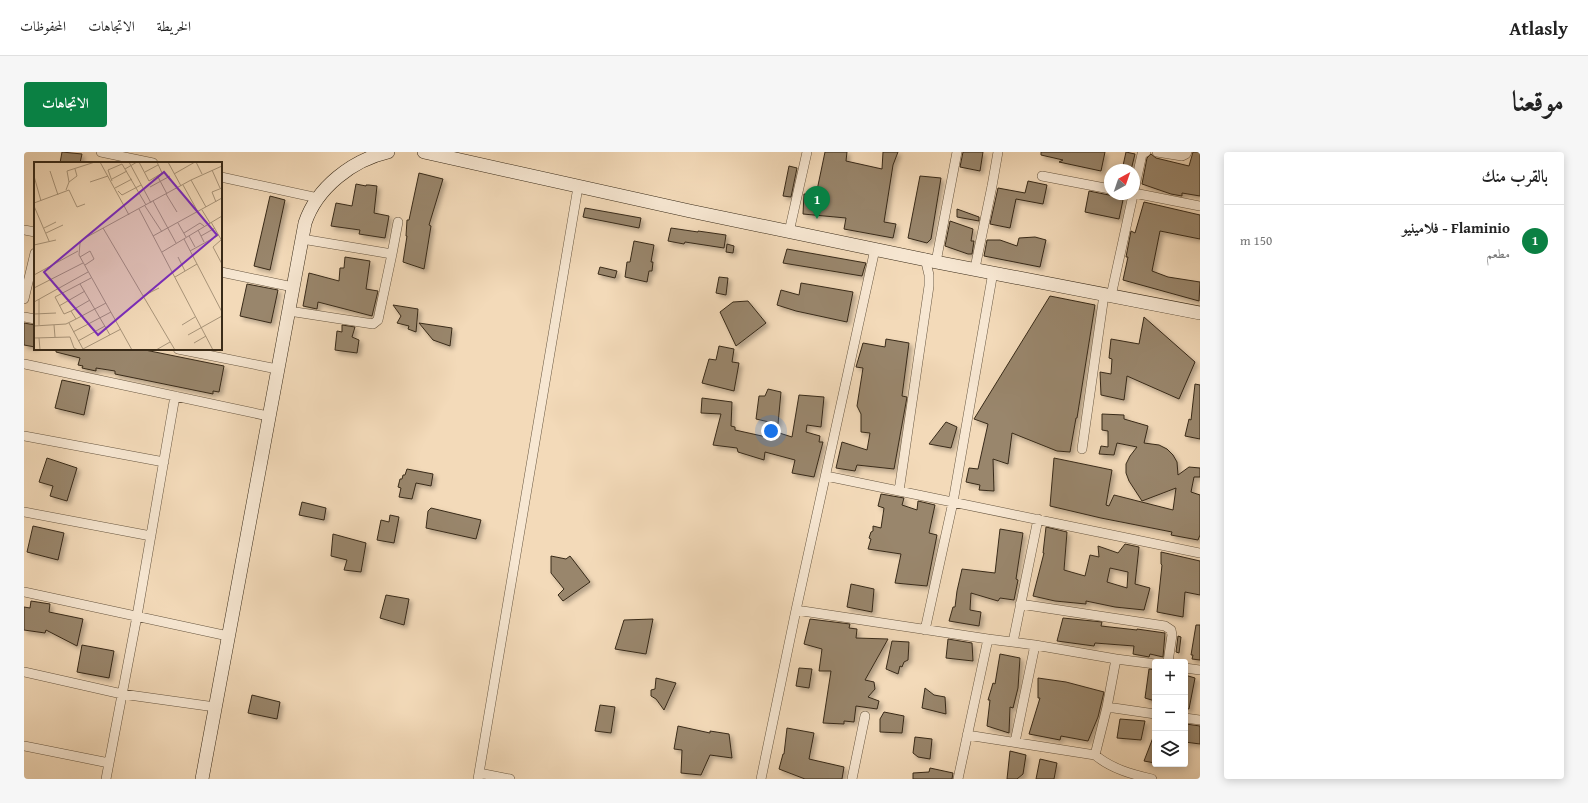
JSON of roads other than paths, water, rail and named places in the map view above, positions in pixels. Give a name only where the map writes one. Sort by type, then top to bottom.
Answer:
[{"type":"street","points":[[101,152],[148,162]]},
{"type":"street","points":[[202,779],[268,416],[306,218],[318,198],[337,178],[354,165],[368,158],[388,152]]},
{"type":"street","points":[[424,152],[578,187],[789,232],[1200,313]]},
{"type":"street","points":[[789,232],[807,152]]},
{"type":"street","points":[[899,491],[929,286],[930,260],[957,152]]},
{"type":"street","points":[[975,268],[998,152]]},
{"type":"street","points":[[1157,152],[1182,156],[1187,152]]},
{"type":"street","points":[[1140,164],[1142,153]]},
{"type":"street","points":[[1042,176],[1104,188]]},
{"type":"street","points":[[222,177],[318,198]]},
{"type":"street","points":[[510,779],[478,776],[578,187]]},
{"type":"street","points":[[1140,194],[1200,206]]},
{"type":"street","points":[[1082,449],[1108,296],[1132,200]]},
{"type":"street","points":[[289,311],[373,324],[378,320],[398,222]]},
{"type":"street","points":[[24,230],[34,232]]},
{"type":"street","points":[[302,239],[392,254]]},
{"type":"street","points":[[761,779],[796,610],[875,249]]},
{"type":"street","points":[[24,300],[34,257]]},
{"type":"street","points":[[222,272],[293,287]]},
{"type":"street","points":[[925,630],[953,502],[993,272]]},
{"type":"street","points":[[24,317],[34,319]]},
{"type":"street","points":[[183,350],[277,369]]},
{"type":"street","points":[[24,364],[268,416]]},
{"type":"street","points":[[106,779],[137,616],[175,396]]},
{"type":"street","points":[[24,436],[164,462]]},
{"type":"street","points":[[826,476],[1200,553]]},
{"type":"street","points":[[24,512],[151,536]]},
{"type":"street","points":[[1013,642],[1038,519]]},
{"type":"street","points":[[24,592],[228,636]]},
{"type":"street","points":[[1020,604],[1165,626],[1171,630],[1172,635],[1168,659]]},
{"type":"street","points":[[796,610],[1152,664]]},
{"type":"street","points":[[958,779],[988,640]]},
{"type":"street","points":[[1015,742],[1035,645]]},
{"type":"street","points":[[1095,755],[1107,707],[1116,659]]},
{"type":"street","points":[[1188,668],[1200,670]]},
{"type":"street","points":[[24,672],[122,694],[215,707]]},
{"type":"street","points":[[1107,707],[1152,714]]},
{"type":"street","points":[[852,779],[865,716]]},
{"type":"street","points":[[1188,718],[1200,720]]},
{"type":"street","points":[[967,735],[1095,755],[1114,768],[1152,779]]},
{"type":"street","points":[[24,746],[109,763]]},
{"type":"place","name":"Flaminio - فلامينيو","points":[[817,219]]}]
